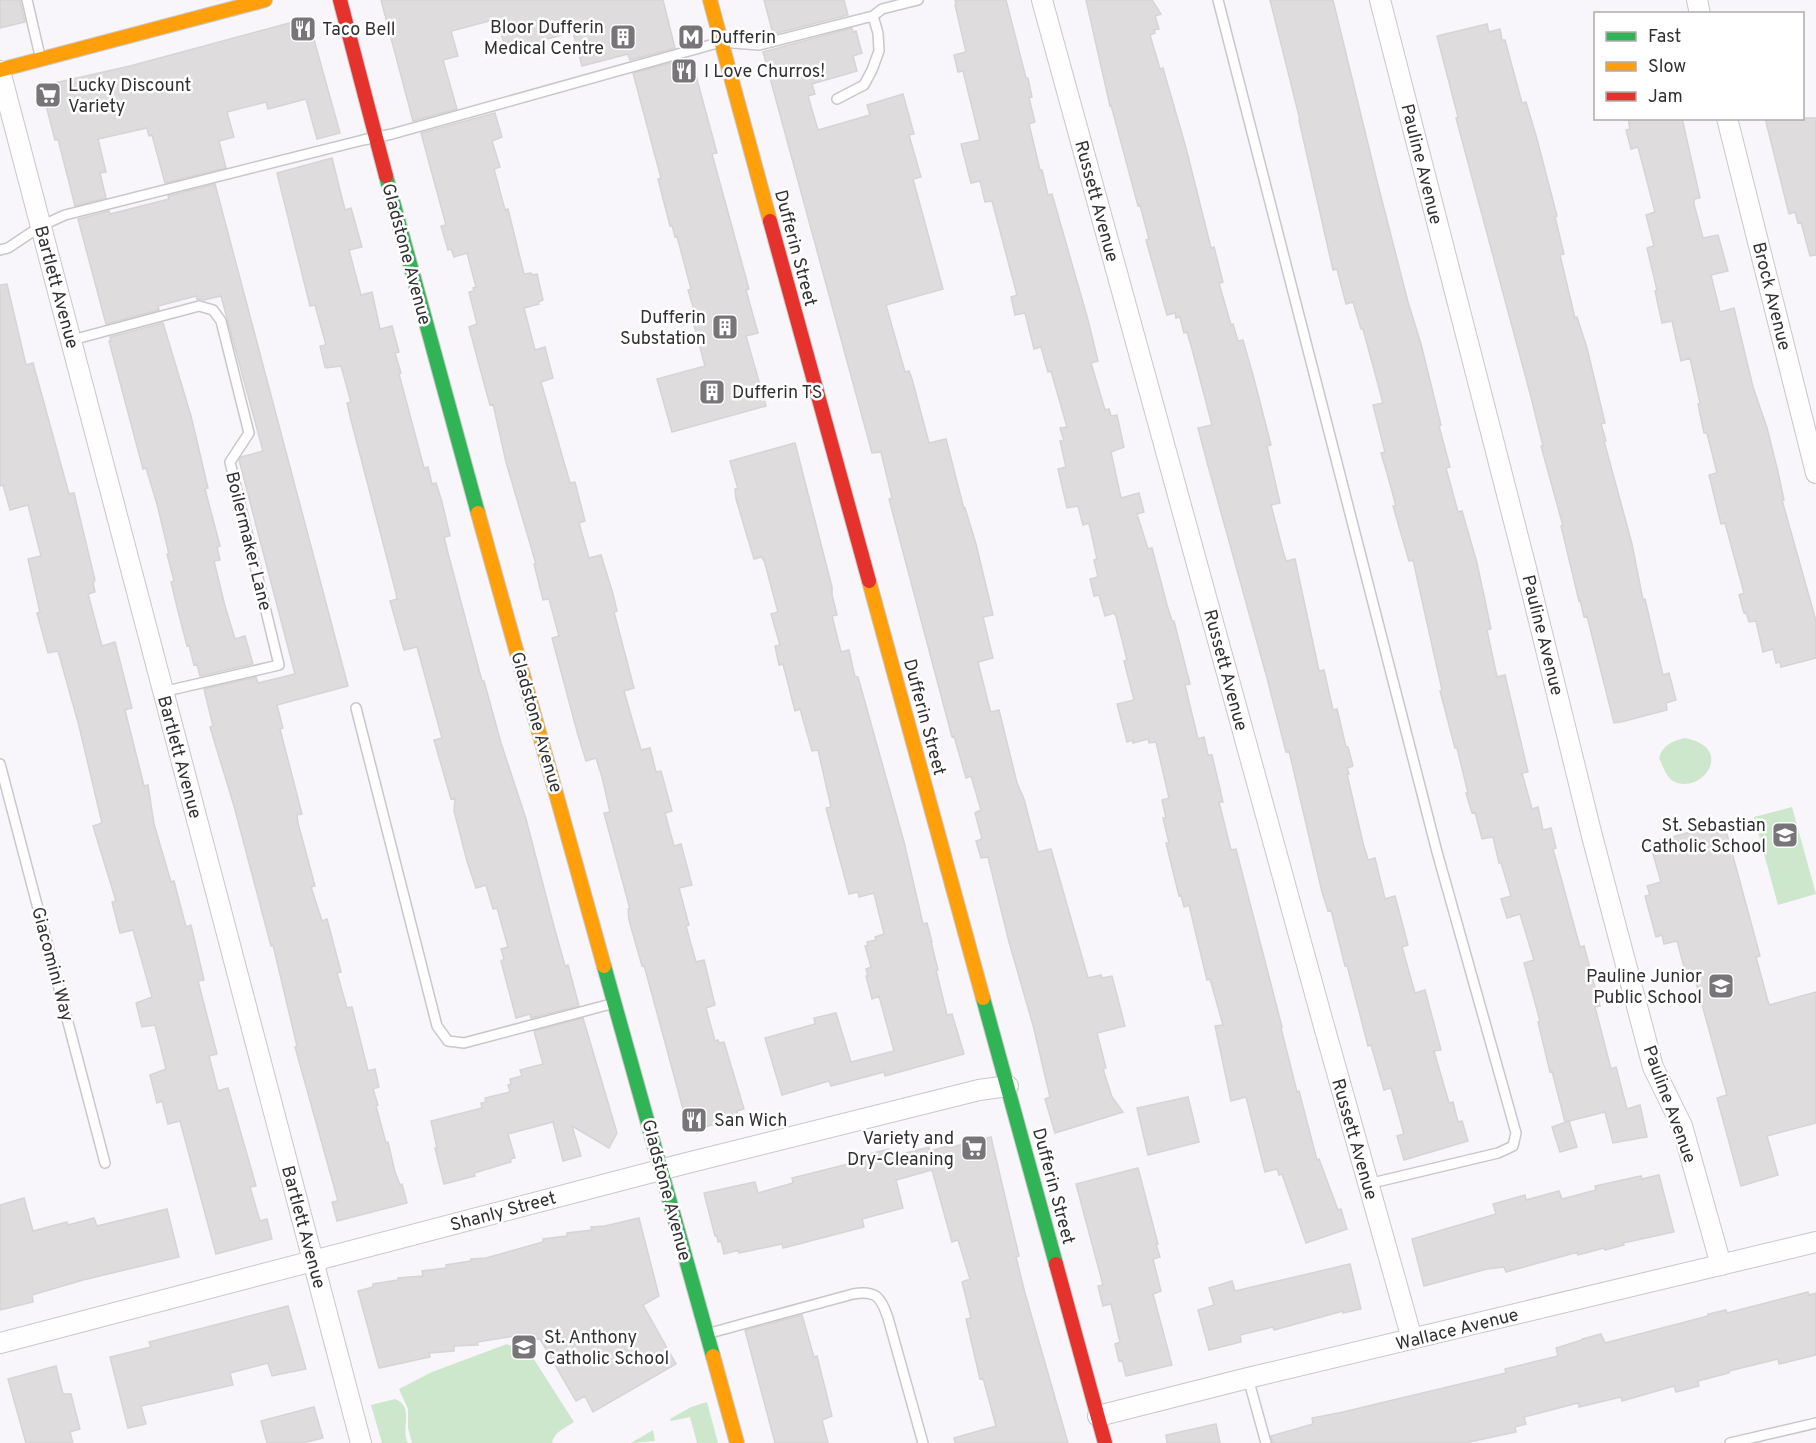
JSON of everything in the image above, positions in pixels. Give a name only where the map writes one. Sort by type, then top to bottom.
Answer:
[{"type":"main road","points":[[0,70],[262,0]]},
{"type":"main road","name":"Gladstone Avenue","points":[[340,0],[416,289],[737,1443]]},
{"type":"main road","name":"Dufferin Street","points":[[710,0],[1105,1443]]},
{"type":"street","name":"Russett Avenue","points":[[1042,0],[1412,1340]]},
{"type":"street","name":"Pauline Avenue","points":[[1380,0],[1520,545],[1589,825],[1650,1056],[1659,1081],[1682,1126],[1721,1265]]},
{"type":"street","name":"Bartlett Avenue","points":[[0,70],[361,1443]]},
{"type":"street","name":"Brock Avenue","points":[[1728,120],[1816,473]]},
{"type":"street","name":"Shanly Street","points":[[0,1343],[661,1170],[979,1090],[1008,1086]]},
{"type":"street","name":"Wallace Avenue","points":[[1098,1416],[1816,1242]]},
{"type":"lane","points":[[27,0],[41,58]]},
{"type":"lane","points":[[0,250],[8,248],[41,226],[75,212],[377,137],[721,42],[759,45],[873,16],[882,9],[918,0]]},
{"type":"lane","points":[[1218,0],[1437,852],[1516,1134],[1513,1146],[1498,1153],[1368,1184]]},
{"type":"lane","points":[[837,99],[864,85],[872,70],[879,51],[878,33],[873,16]]},
{"type":"lane","name":"Boilermaker Lane","points":[[72,340],[199,306],[213,310],[221,321],[249,432],[230,462],[279,665],[162,692]]},
{"type":"lane","points":[[356,708],[438,1026],[448,1041],[464,1043],[616,1003]]},
{"type":"lane","name":"Giacomini Way","points":[[0,764],[105,1164]]},
{"type":"lane","points":[[707,1334],[853,1294],[865,1292],[875,1295],[883,1303],[888,1318],[923,1443]]},
{"type":"lane","points":[[1248,1378],[1266,1443]]},
{"type":"lane","points":[[1730,1443],[1816,1423]]},
{"type":"green space","points":[[1685,738],[1700,743],[1709,751],[1711,759],[1709,768],[1703,776],[1695,782],[1685,784],[1669,778],[1659,758],[1669,744]]},
{"type":"green space","points":[[1792,807],[1816,894],[1778,905],[1754,817]]},
{"type":"green space","points":[[507,1344],[530,1353],[574,1422],[557,1433],[552,1443],[412,1443],[408,1428],[408,1409],[399,1389],[432,1372]]},
{"type":"green space","points":[[395,1399],[401,1402],[406,1412],[405,1431],[408,1443],[382,1443],[371,1405]]},
{"type":"green space","points":[[707,1402],[718,1443],[697,1443],[690,1417],[671,1421],[670,1419],[691,1407]]},
{"type":"green space","points":[[653,1430],[655,1441],[631,1443]]},
{"type":"building","points":[[0,0],[20,0],[25,22],[0,28]]},
{"type":"building","points":[[381,0],[663,0],[675,48],[630,60],[628,54],[582,66],[573,32],[506,50],[497,19],[451,31],[458,56],[443,60],[457,109],[413,121]]},
{"type":"building","points":[[764,0],[844,0],[848,15],[773,34]]},
{"type":"building","points":[[955,0],[1006,0],[1032,97],[1029,98],[1035,122],[1029,124],[1040,170],[1042,170],[1048,195],[1052,194],[1098,361],[1091,363],[1105,410],[1109,409],[1111,416],[1117,415],[1124,447],[1111,452],[1121,498],[1139,493],[1144,512],[1137,514],[1148,549],[1152,548],[1167,605],[1172,621],[1174,621],[1190,684],[1185,685],[1198,739],[1204,737],[1208,755],[1212,755],[1223,802],[1219,802],[1231,850],[1236,849],[1297,1092],[1299,1091],[1317,1160],[1319,1159],[1338,1210],[1341,1209],[1347,1229],[1306,1243],[1282,1174],[1279,1175],[1277,1169],[1265,1172],[1246,1097],[1231,1101],[1215,1026],[1223,1025],[1210,979],[1207,980],[1189,905],[1184,907],[1181,895],[1179,896],[1166,843],[1169,843],[1163,818],[1166,818],[1162,800],[1169,798],[1156,742],[1149,743],[1148,739],[1133,743],[1133,740],[1127,742],[1117,704],[1134,700],[1116,616],[1114,613],[1105,616],[1099,595],[1094,596],[1090,579],[1098,577],[1094,560],[1097,559],[1089,523],[1083,525],[1078,506],[1067,508],[1058,469],[1066,467],[1060,441],[1064,441],[1060,428],[1067,427],[1051,371],[1048,372],[1041,347],[1034,349],[1025,313],[1015,315],[1011,297],[1017,295],[992,201],[985,202],[980,181],[971,183],[961,144],[980,140],[963,71],[958,72],[954,55],[966,52]]},
{"type":"building","points":[[1086,0],[1152,0],[1161,14],[1155,16],[1159,29],[1154,30],[1155,33],[1150,35],[1160,69],[1163,68],[1186,148],[1211,248],[1214,247],[1223,282],[1219,283],[1231,325],[1233,324],[1238,341],[1243,340],[1253,375],[1271,445],[1267,446],[1280,503],[1271,505],[1283,551],[1286,561],[1295,559],[1319,671],[1324,670],[1333,710],[1337,709],[1346,747],[1348,747],[1353,766],[1347,768],[1349,774],[1347,774],[1368,860],[1375,858],[1385,899],[1395,896],[1408,945],[1402,947],[1415,993],[1425,990],[1441,1050],[1434,1051],[1449,1103],[1453,1102],[1458,1122],[1462,1121],[1468,1141],[1404,1160],[1397,1136],[1404,1134],[1391,1088],[1384,1090],[1371,1045],[1368,1046],[1331,910],[1328,911],[1322,892],[1289,751],[1286,752],[1198,428],[1212,425],[1192,349],[1187,332],[1184,333],[1180,317],[1176,318],[1175,313],[1167,315],[1146,240],[1149,239],[1140,205],[1138,206],[1110,106]]},
{"type":"building","points":[[1270,0],[1333,0],[1377,181],[1441,425],[1439,426],[1450,467],[1446,468],[1458,512],[1462,511],[1477,563],[1491,629],[1487,630],[1497,677],[1505,675],[1528,772],[1522,773],[1532,809],[1538,807],[1543,830],[1551,828],[1556,848],[1553,849],[1580,947],[1584,946],[1600,1006],[1595,1007],[1611,1069],[1616,1067],[1627,1109],[1640,1105],[1647,1137],[1613,1143],[1605,1112],[1565,1122],[1552,1071],[1550,1072],[1538,1022],[1540,1021],[1524,963],[1534,960],[1520,914],[1507,918],[1501,899],[1511,896],[1501,863],[1499,863],[1493,837],[1482,839],[1475,812],[1472,813],[1466,793],[1468,793],[1457,748],[1455,748],[1440,691],[1442,690],[1413,560],[1409,561],[1381,453],[1385,452],[1373,405],[1383,403],[1363,329],[1361,329],[1353,302],[1346,304],[1337,269],[1333,270],[1300,120]]},
{"type":"building","points":[[308,18],[340,133],[317,139],[306,99],[268,109],[266,102],[227,112],[234,137],[219,141],[226,168],[165,183],[152,135],[149,136],[147,128],[98,139],[106,172],[100,173],[106,198],[75,206],[58,139],[55,140],[41,86],[130,66]]},
{"type":"building","points":[[1487,24],[1489,32],[1500,29],[1502,40],[1505,40],[1522,103],[1526,102],[1537,139],[1557,216],[1555,217],[1564,254],[1560,255],[1575,318],[1577,317],[1587,348],[1605,423],[1601,424],[1606,441],[1604,441],[1632,544],[1643,600],[1645,599],[1663,675],[1669,673],[1676,700],[1666,703],[1667,710],[1621,722],[1614,723],[1587,616],[1584,617],[1579,601],[1531,397],[1456,118],[1458,117],[1437,36]]},
{"type":"building","points":[[852,28],[853,32],[856,31],[862,53],[853,56],[857,71],[812,84],[815,94],[808,96],[818,130],[870,115],[867,105],[903,94],[914,134],[909,135],[921,177],[913,179],[943,289],[886,305],[905,372],[909,371],[912,379],[929,443],[946,439],[964,509],[976,544],[993,615],[983,617],[993,658],[978,662],[990,710],[991,712],[999,710],[1017,783],[1024,799],[1038,852],[1051,849],[1088,978],[1101,975],[1102,978],[1112,976],[1125,1026],[1097,1033],[1106,1068],[1103,1069],[1112,1097],[1123,1112],[1055,1133],[1045,1099],[1050,1097],[1033,1025],[988,857],[981,858],[976,841],[982,839],[975,813],[981,810],[971,776],[966,778],[954,736],[952,737],[889,499],[892,498],[881,452],[872,453],[763,52]]},
{"type":"building","points":[[678,61],[679,65],[692,61],[717,153],[712,154],[749,289],[746,290],[758,333],[746,336],[766,406],[672,432],[657,379],[705,366],[693,321],[697,320],[688,290],[691,289],[677,236],[675,237],[672,225],[670,226],[658,179],[661,178],[633,73]]},
{"type":"building","points":[[495,113],[502,137],[492,141],[500,167],[494,169],[505,210],[508,209],[524,274],[537,274],[543,300],[538,302],[539,304],[524,308],[535,350],[545,347],[553,378],[541,382],[570,483],[575,482],[585,521],[579,523],[589,558],[601,555],[613,594],[617,611],[614,612],[634,688],[624,691],[641,750],[650,748],[656,772],[661,771],[672,811],[665,813],[674,846],[681,844],[692,885],[679,888],[689,925],[686,926],[696,962],[704,960],[715,1005],[706,1008],[715,1041],[724,1042],[744,1109],[737,1111],[739,1118],[689,1131],[644,965],[642,966],[629,920],[628,909],[630,909],[604,813],[610,812],[602,777],[596,758],[586,761],[578,735],[552,638],[559,636],[549,599],[543,600],[534,564],[536,564],[506,462],[493,404],[490,405],[469,327],[477,324],[469,292],[474,291],[473,288],[476,287],[467,253],[454,257],[451,249],[448,250],[441,226],[446,225],[421,133]]},
{"type":"building","points":[[1816,118],[1816,255],[1810,256],[1801,222],[1798,223],[1795,212],[1789,214],[1766,120]]},
{"type":"building","points":[[1628,120],[1682,120],[1700,198],[1694,199],[1694,204],[1703,238],[1718,235],[1728,271],[1711,275],[1720,312],[1734,308],[1753,387],[1767,428],[1778,472],[1784,500],[1782,500],[1816,621],[1816,658],[1781,667],[1780,662],[1776,663],[1773,649],[1763,652],[1756,621],[1749,622],[1746,612],[1744,613],[1739,595],[1744,593],[1725,523],[1721,524],[1709,475],[1717,473],[1707,433],[1704,433],[1690,358],[1681,361],[1672,321],[1662,323],[1647,248],[1654,246],[1646,215],[1655,212],[1638,147],[1631,149],[1626,130],[1630,129]]},
{"type":"building","points":[[332,158],[345,210],[351,208],[362,247],[349,250],[361,295],[372,292],[380,329],[392,326],[399,352],[395,353],[401,373],[399,374],[424,468],[428,467],[432,484],[436,483],[442,502],[450,536],[444,537],[482,681],[484,681],[526,819],[565,966],[568,965],[579,1006],[531,1018],[530,1014],[516,1018],[501,961],[504,959],[501,949],[508,947],[497,908],[493,909],[486,885],[476,888],[467,861],[454,811],[455,798],[451,799],[434,740],[442,738],[417,647],[404,650],[390,601],[397,599],[396,593],[347,403],[351,402],[341,366],[325,367],[320,346],[326,345],[315,305],[310,306],[277,173]]},
{"type":"building","points":[[215,184],[348,686],[277,705],[283,728],[280,729],[302,814],[297,815],[315,886],[311,887],[322,921],[327,919],[341,972],[337,973],[347,1008],[352,1007],[368,1071],[375,1069],[379,1087],[373,1089],[378,1105],[376,1106],[395,1172],[400,1185],[402,1184],[407,1203],[337,1221],[332,1202],[338,1201],[295,1047],[297,1046],[273,945],[271,946],[234,806],[210,727],[213,726],[204,689],[256,677],[258,683],[295,674],[239,460],[241,457],[263,451],[221,296],[204,300],[197,299],[196,296],[158,306],[159,310],[106,324],[78,219],[109,211],[110,214],[169,199],[168,196]]},
{"type":"building","points":[[7,284],[26,365],[33,363],[69,494],[74,493],[95,580],[93,583],[95,592],[88,594],[102,646],[115,642],[132,708],[125,710],[144,786],[148,785],[154,824],[171,882],[174,881],[186,927],[191,925],[204,980],[198,981],[217,1054],[209,1056],[218,1091],[228,1088],[256,1186],[250,1187],[260,1221],[267,1219],[272,1239],[216,1254],[180,1121],[168,1124],[162,1101],[157,1103],[150,1075],[166,1069],[155,1025],[142,1027],[136,1003],[152,997],[133,930],[120,933],[112,902],[116,901],[93,826],[102,823],[79,726],[58,651],[48,653],[37,613],[40,612],[28,559],[41,556],[28,505],[10,510],[3,485],[0,486],[0,285]]},
{"type":"building","points":[[163,323],[191,416],[208,488],[205,489],[220,546],[217,547],[220,560],[214,561],[225,606],[235,639],[245,636],[253,664],[200,676],[197,664],[194,665],[189,645],[187,646],[171,582],[174,581],[157,504],[146,468],[143,469],[109,341],[111,341],[110,337]]},
{"type":"building","points":[[795,443],[832,587],[837,615],[832,616],[841,652],[849,650],[855,677],[858,677],[904,842],[923,924],[927,923],[947,1015],[952,1014],[964,1054],[885,1076],[884,1072],[831,1086],[829,1081],[782,1095],[765,1038],[815,1024],[814,1018],[836,1013],[851,1062],[894,1051],[879,996],[872,999],[866,976],[868,976],[866,969],[871,967],[865,946],[868,946],[867,942],[876,940],[875,937],[884,934],[874,893],[859,897],[858,892],[849,894],[826,808],[831,807],[818,750],[812,751],[800,709],[795,711],[783,664],[779,665],[775,646],[780,645],[771,614],[778,612],[764,560],[762,557],[754,559],[736,499],[735,489],[738,489],[730,461]]},
{"type":"building","points":[[1724,823],[1760,956],[1756,957],[1769,1005],[1816,992],[1816,1123],[1767,1136],[1778,1175],[1741,1186],[1717,1098],[1727,1095],[1693,972],[1686,974],[1677,941],[1664,944],[1662,935],[1656,937],[1645,896],[1650,895],[1647,886],[1661,882],[1650,843]]},
{"type":"building","points":[[583,1018],[617,1133],[609,1148],[572,1126],[581,1156],[563,1161],[553,1122],[508,1134],[515,1158],[510,1159],[511,1162],[474,1173],[475,1176],[444,1184],[431,1121],[482,1108],[481,1103],[486,1102],[485,1098],[510,1092],[508,1085],[511,1084],[510,1079],[522,1076],[520,1070],[543,1064],[534,1031]]},
{"type":"building","points":[[1188,1097],[1199,1142],[1148,1155],[1137,1108]]},
{"type":"building","points":[[1569,1121],[1577,1147],[1560,1152],[1552,1127]]},
{"type":"building","points":[[991,1137],[1019,1256],[1016,1257],[1025,1293],[1068,1443],[955,1443],[954,1438],[996,1426],[983,1378],[980,1379],[966,1319],[971,1318],[962,1282],[970,1279],[958,1240],[952,1242],[932,1170],[896,1180],[903,1208],[862,1219],[864,1227],[783,1248],[782,1244],[739,1253],[739,1250],[724,1254],[721,1241],[718,1242],[715,1236],[704,1193],[755,1182],[758,1193],[793,1183],[792,1178],[852,1163],[850,1159],[889,1149],[891,1157],[929,1147],[930,1151],[948,1146],[948,1148]]},
{"type":"building","points":[[1138,1168],[1158,1244],[1156,1244],[1160,1257],[1153,1259],[1161,1291],[1153,1294],[1172,1365],[1126,1376],[1115,1344],[1120,1342],[1111,1304],[1103,1306],[1098,1286],[1103,1285],[1076,1184]]},
{"type":"building","points":[[1659,1175],[1674,1232],[1623,1243],[1624,1245],[1605,1250],[1604,1248],[1578,1255],[1578,1252],[1506,1272],[1504,1267],[1487,1269],[1424,1286],[1412,1239],[1496,1214],[1493,1204],[1525,1195],[1526,1200],[1559,1191],[1562,1199],[1596,1190],[1595,1186],[1641,1176],[1642,1179]]},
{"type":"building","points":[[24,1198],[33,1231],[94,1218],[97,1226],[167,1209],[179,1257],[32,1295],[33,1302],[0,1310],[0,1205]]},
{"type":"building","points":[[639,1218],[659,1296],[643,1305],[676,1364],[593,1412],[585,1396],[576,1401],[540,1339],[524,1340],[514,1336],[477,1342],[478,1345],[454,1346],[454,1351],[429,1353],[430,1357],[379,1368],[358,1291],[373,1287],[373,1284],[398,1280],[398,1278],[423,1276],[422,1271],[446,1268],[446,1265],[471,1261],[471,1259],[486,1258],[543,1242],[543,1239],[567,1236],[567,1233],[592,1230],[591,1227]]},
{"type":"building","points":[[1350,1264],[1361,1309],[1343,1313],[1343,1311],[1274,1330],[1273,1327],[1240,1335],[1241,1342],[1209,1350],[1198,1310],[1214,1305],[1209,1288],[1232,1281],[1235,1291]]},
{"type":"building","points":[[1808,1292],[1809,1295],[1816,1293],[1816,1355],[1779,1364],[1778,1359],[1729,1371],[1729,1373],[1698,1381],[1699,1386],[1676,1392],[1674,1386],[1622,1401],[1621,1397],[1579,1407],[1578,1403],[1524,1417],[1526,1424],[1515,1427],[1516,1432],[1465,1443],[1273,1443],[1271,1436],[1313,1424],[1312,1418],[1506,1373],[1505,1369],[1558,1356],[1556,1348],[1582,1339],[1601,1334],[1605,1343],[1708,1316],[1708,1314],[1726,1310],[1727,1313]]},
{"type":"building","points":[[288,1306],[306,1369],[272,1376],[268,1363],[230,1373],[233,1385],[141,1406],[146,1424],[128,1428],[110,1357],[151,1347],[149,1342]]},
{"type":"building","points":[[802,1315],[814,1357],[817,1356],[832,1416],[822,1420],[828,1443],[775,1443],[745,1330]]},
{"type":"building","points":[[56,1366],[63,1394],[71,1394],[80,1429],[70,1432],[73,1443],[26,1443],[8,1379]]},
{"type":"building","points":[[314,1407],[323,1438],[303,1443],[267,1443],[261,1421]]},
{"type":"building","points":[[1216,1424],[1220,1443],[1167,1443],[1166,1435]]},
{"type":"traffic: fast","points":[[386,176],[478,513]]},
{"type":"traffic: fast","points":[[604,966],[713,1356]]},
{"type":"traffic: fast","points":[[983,998],[1056,1264]]},
{"type":"traffic: slow","points":[[0,70],[265,0]]},
{"type":"traffic: slow","points":[[710,0],[770,221]]},
{"type":"traffic: slow","points":[[478,513],[604,966]]},
{"type":"traffic: slow","points":[[869,581],[983,998]]},
{"type":"traffic: slow","points":[[713,1356],[737,1443]]},
{"type":"traffic: jam","points":[[340,0],[386,176]]},
{"type":"traffic: jam","points":[[770,221],[869,581]]},
{"type":"traffic: jam","points":[[1056,1264],[1105,1443]]},
{"type":"place","name":"Taco Bell","points":[[303,29]]},
{"type":"place","name":"Bloor Dufferin Medical Centre","points":[[623,37]]},
{"type":"place","name":"Dufferin","points":[[691,37]]},
{"type":"place","name":"I Love Churros!","points":[[684,71]]},
{"type":"place","name":"Lucky Discount Variety","points":[[48,95]]},
{"type":"place","name":"Dufferin Substation","points":[[725,327]]},
{"type":"place","name":"Dufferin TS","points":[[712,392]]},
{"type":"place","name":"St. Sebastian Catholic School","points":[[1785,835]]},
{"type":"place","name":"Pauline Junior Public School","points":[[1721,986]]},
{"type":"place","name":"San Wich","points":[[694,1120]]},
{"type":"place","name":"Variety and Dry-Cleaning","points":[[974,1148]]},
{"type":"place","name":"St. Anthony Catholic School","points":[[524,1347]]}]
